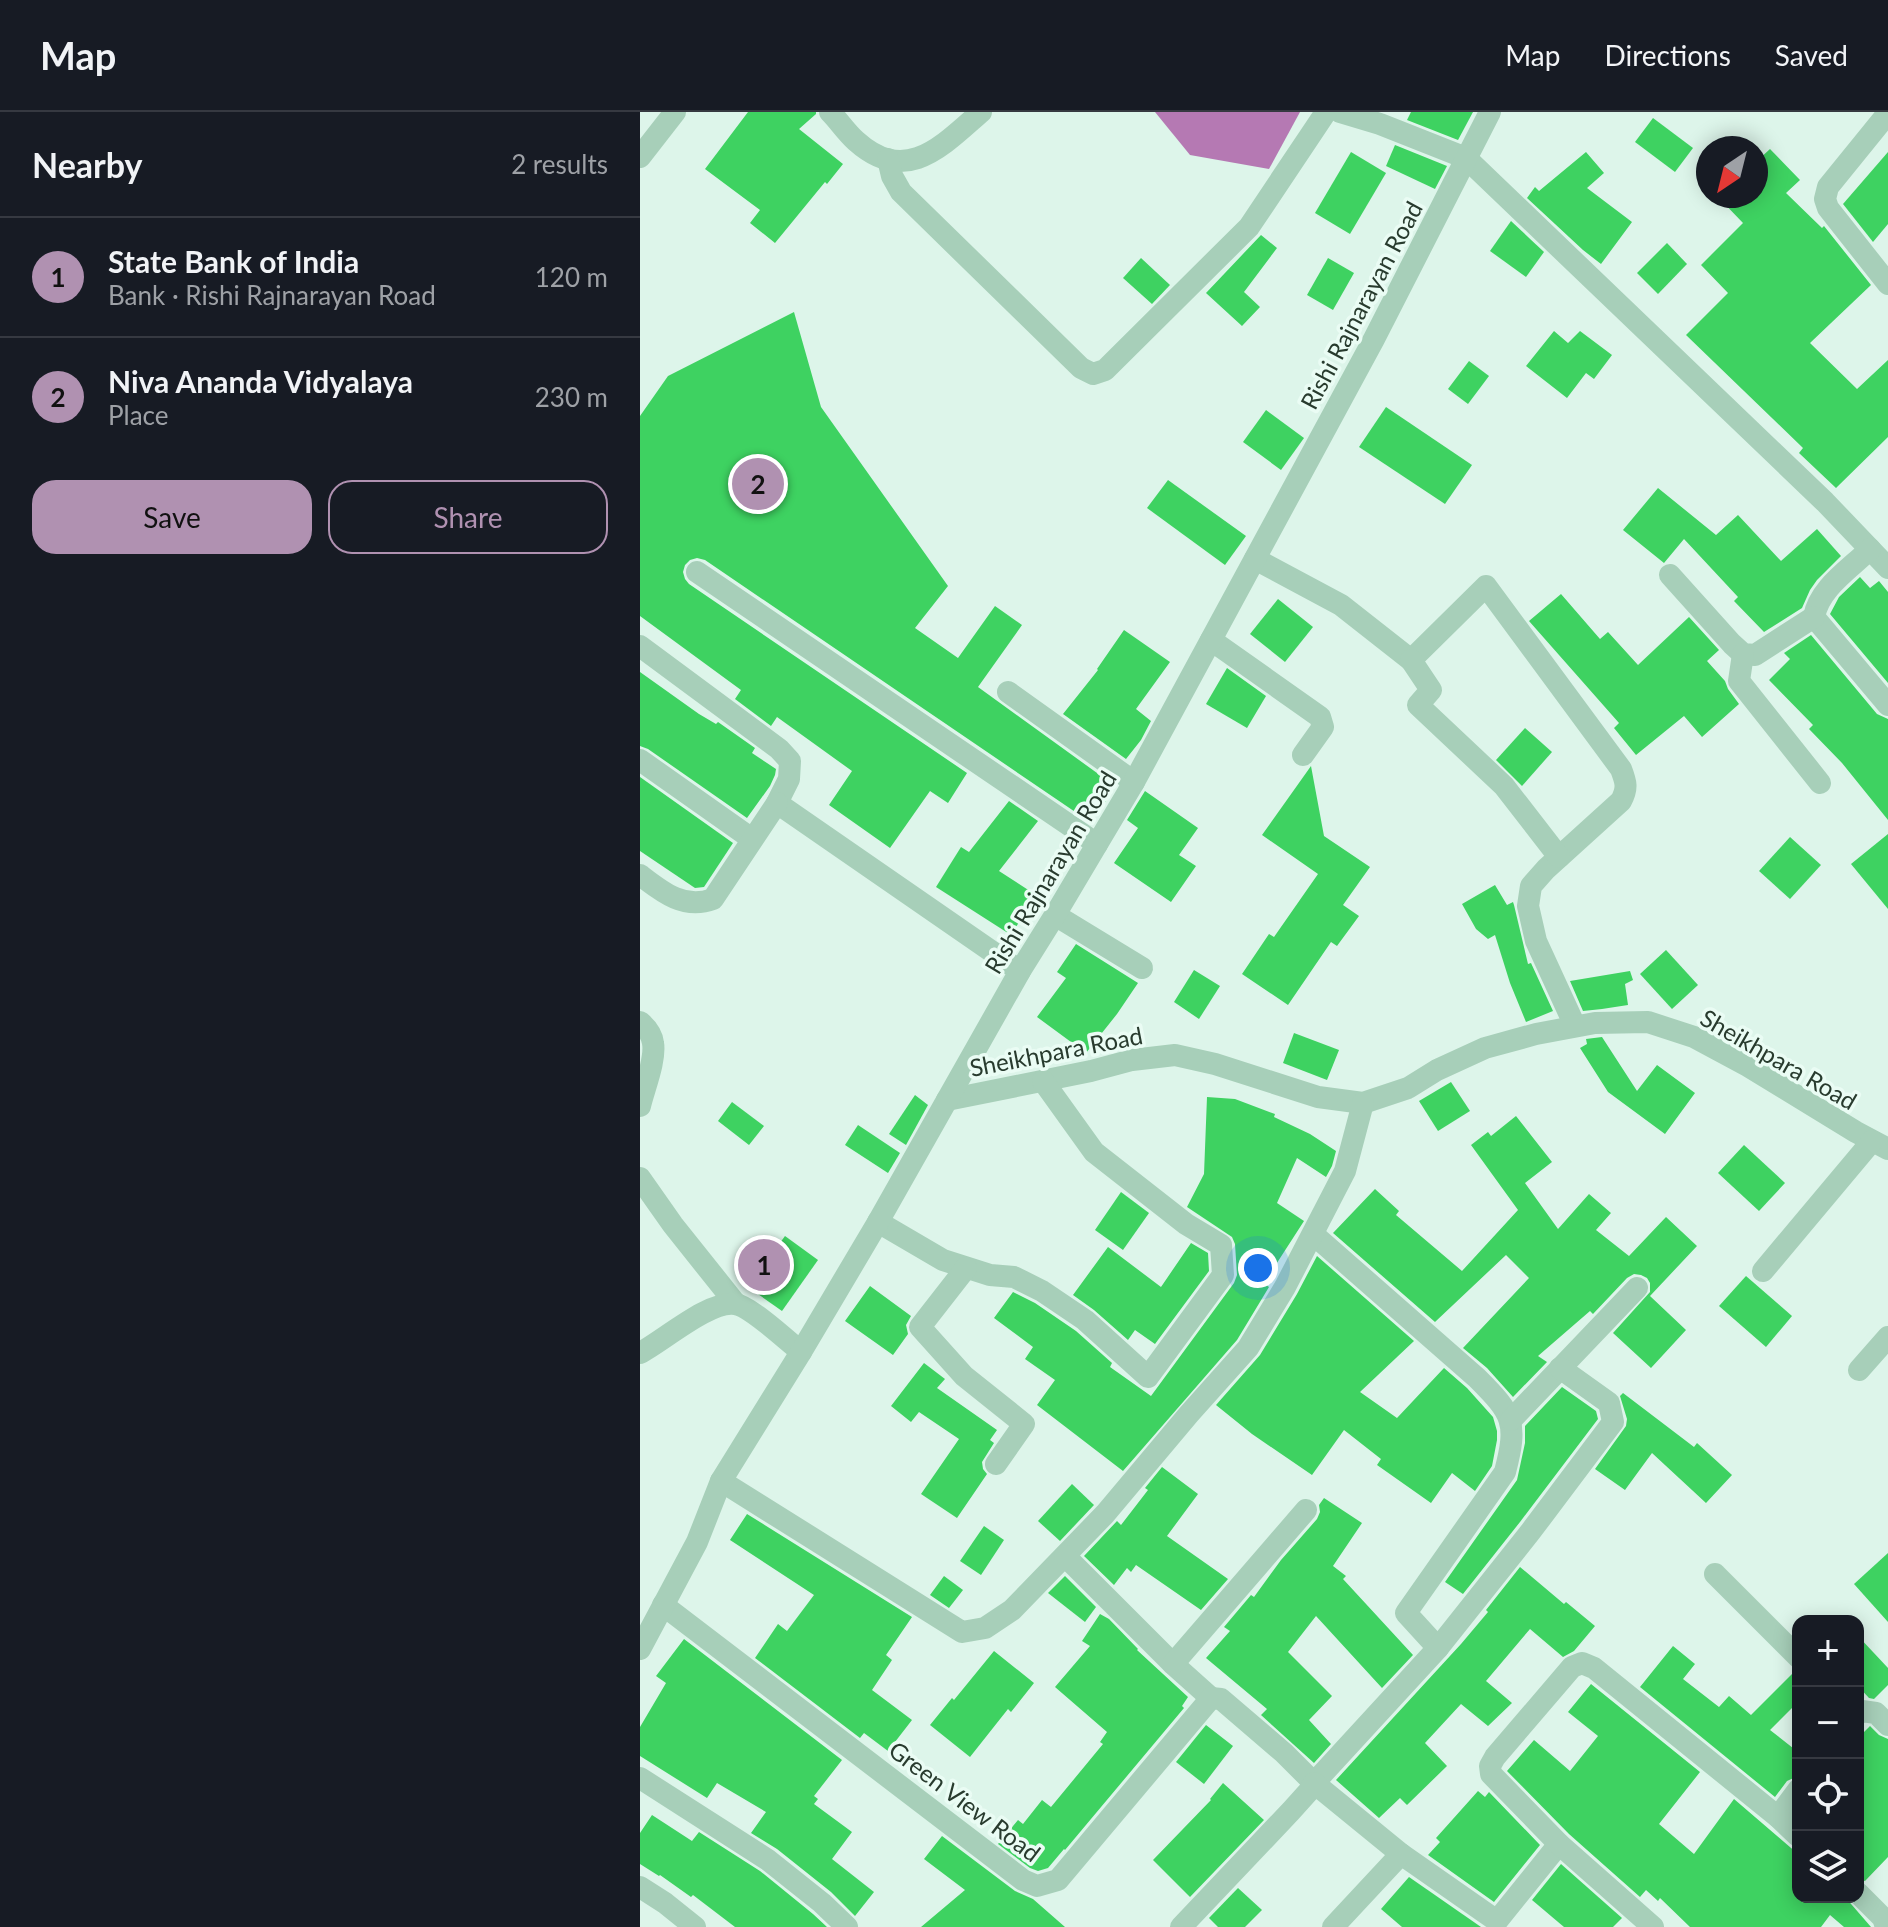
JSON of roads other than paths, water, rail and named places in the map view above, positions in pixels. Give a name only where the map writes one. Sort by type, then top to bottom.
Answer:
[{"type":"street","points":[[640,157],[675,112]]},
{"type":"street","points":[[830,112],[855,141],[877,156],[917,160],[941,147],[981,112]]},
{"type":"street","points":[[888,159],[892,176],[901,192],[1081,368],[1093,374],[1105,370],[1249,227],[1326,112]]},
{"type":"street","points":[[1340,112],[1380,124],[1466,158],[1825,502],[1888,568]]},
{"type":"street","name":"Rishi Rajnarayan Road","points":[[640,1649],[697,1542],[721,1481],[878,1222],[1020,971],[1134,782],[1374,339],[1490,112]]},
{"type":"street","points":[[1888,113],[1828,187],[1825,199],[1828,208],[1888,284]]},
{"type":"street","points":[[1670,575],[1732,644],[1743,654],[1755,655],[1814,617],[1822,594],[1870,549]]},
{"type":"street","points":[[1255,559],[1341,605],[1411,660],[1431,690],[1418,705],[1504,786],[1559,857]]},
{"type":"street","points":[[697,572],[1097,844]]},
{"type":"street","points":[[1411,660],[1486,586],[1621,769],[1626,782],[1626,792],[1621,801],[1531,886],[1528,906],[1536,941],[1575,1026]]},
{"type":"street","points":[[1814,617],[1888,705]]},
{"type":"street","points":[[1211,640],[1320,717],[1323,727],[1303,755]]},
{"type":"street","points":[[640,646],[779,749],[790,761],[789,779],[777,803],[713,899],[701,904],[681,901],[660,891],[640,875]]},
{"type":"street","points":[[1743,654],[1739,681],[1820,783]]},
{"type":"street","points":[[1008,692],[1134,782]]},
{"type":"street","points":[[640,760],[752,839]]},
{"type":"street","points":[[777,803],[1020,971]]},
{"type":"street","points":[[1055,915],[1142,968]]},
{"type":"street","points":[[640,1022],[654,1042],[640,1106]]},
{"type":"street","name":"Sheikhpara Road","points":[[947,1100],[1132,1060],[1175,1055],[1215,1064],[1318,1097],[1363,1103],[1408,1088],[1437,1070],[1485,1048],[1575,1026],[1648,1022],[1694,1037],[1880,1145]]},
{"type":"street","points":[[878,1222],[943,1260],[990,1275],[1014,1277],[1042,1291],[1085,1320],[1148,1377],[1223,1275],[1221,1245],[1186,1224],[1094,1152],[1043,1081]]},
{"type":"street","points":[[721,1481],[962,1632],[985,1628],[1012,1610],[1105,1514],[1248,1348],[1314,1235],[1345,1171],[1363,1103]]},
{"type":"street","points":[[1763,1271],[1880,1145]]},
{"type":"street","points":[[641,1181],[736,1304],[747,1309],[801,1352]]},
{"type":"street","points":[[1314,1235],[1477,1378],[1498,1399],[1511,1420],[1511,1449],[1505,1472],[1406,1613],[1438,1648]]},
{"type":"street","points":[[966,1268],[920,1327],[964,1376],[1024,1424],[996,1464]]},
{"type":"street","points":[[1511,1420],[1637,1288]]},
{"type":"street","points":[[640,1353],[718,1305],[736,1304]]},
{"type":"street","points":[[1859,1370],[1888,1337]]},
{"type":"street","points":[[1181,1927],[1438,1648],[1613,1422],[1609,1403],[1560,1368]]},
{"type":"street","points":[[1173,1664],[1306,1510]]},
{"type":"street","points":[[1065,1556],[1211,1698],[1221,1699],[1314,1783],[1401,1854],[1500,1924],[1559,1844]]},
{"type":"street","points":[[1715,1574],[1792,1651]]},
{"type":"street","name":"Green View Road","points":[[663,1605],[1023,1880],[1037,1886],[1058,1880],[1211,1698]]},
{"type":"street","points":[[1653,1927],[1559,1844],[1491,1774],[1490,1766],[1572,1667],[1582,1663],[1594,1668],[1793,1831]]},
{"type":"street","points":[[1864,1711],[1876,1713],[1888,1725]]},
{"type":"street","points":[[640,1778],[768,1860],[847,1927]]},
{"type":"street","points":[[1778,1817],[1792,1798]]},
{"type":"street","points":[[1333,1927],[1401,1854]]},
{"type":"street","points":[[640,1887],[695,1927]]},
{"type":"street","points":[[1864,1899],[1883,1918],[1886,1927]]},
{"type":"place","name":"Niva Ananda Vidyalaya","points":[[758,484]]},
{"type":"place","name":"State Bank of India","points":[[764,1265]]}]
